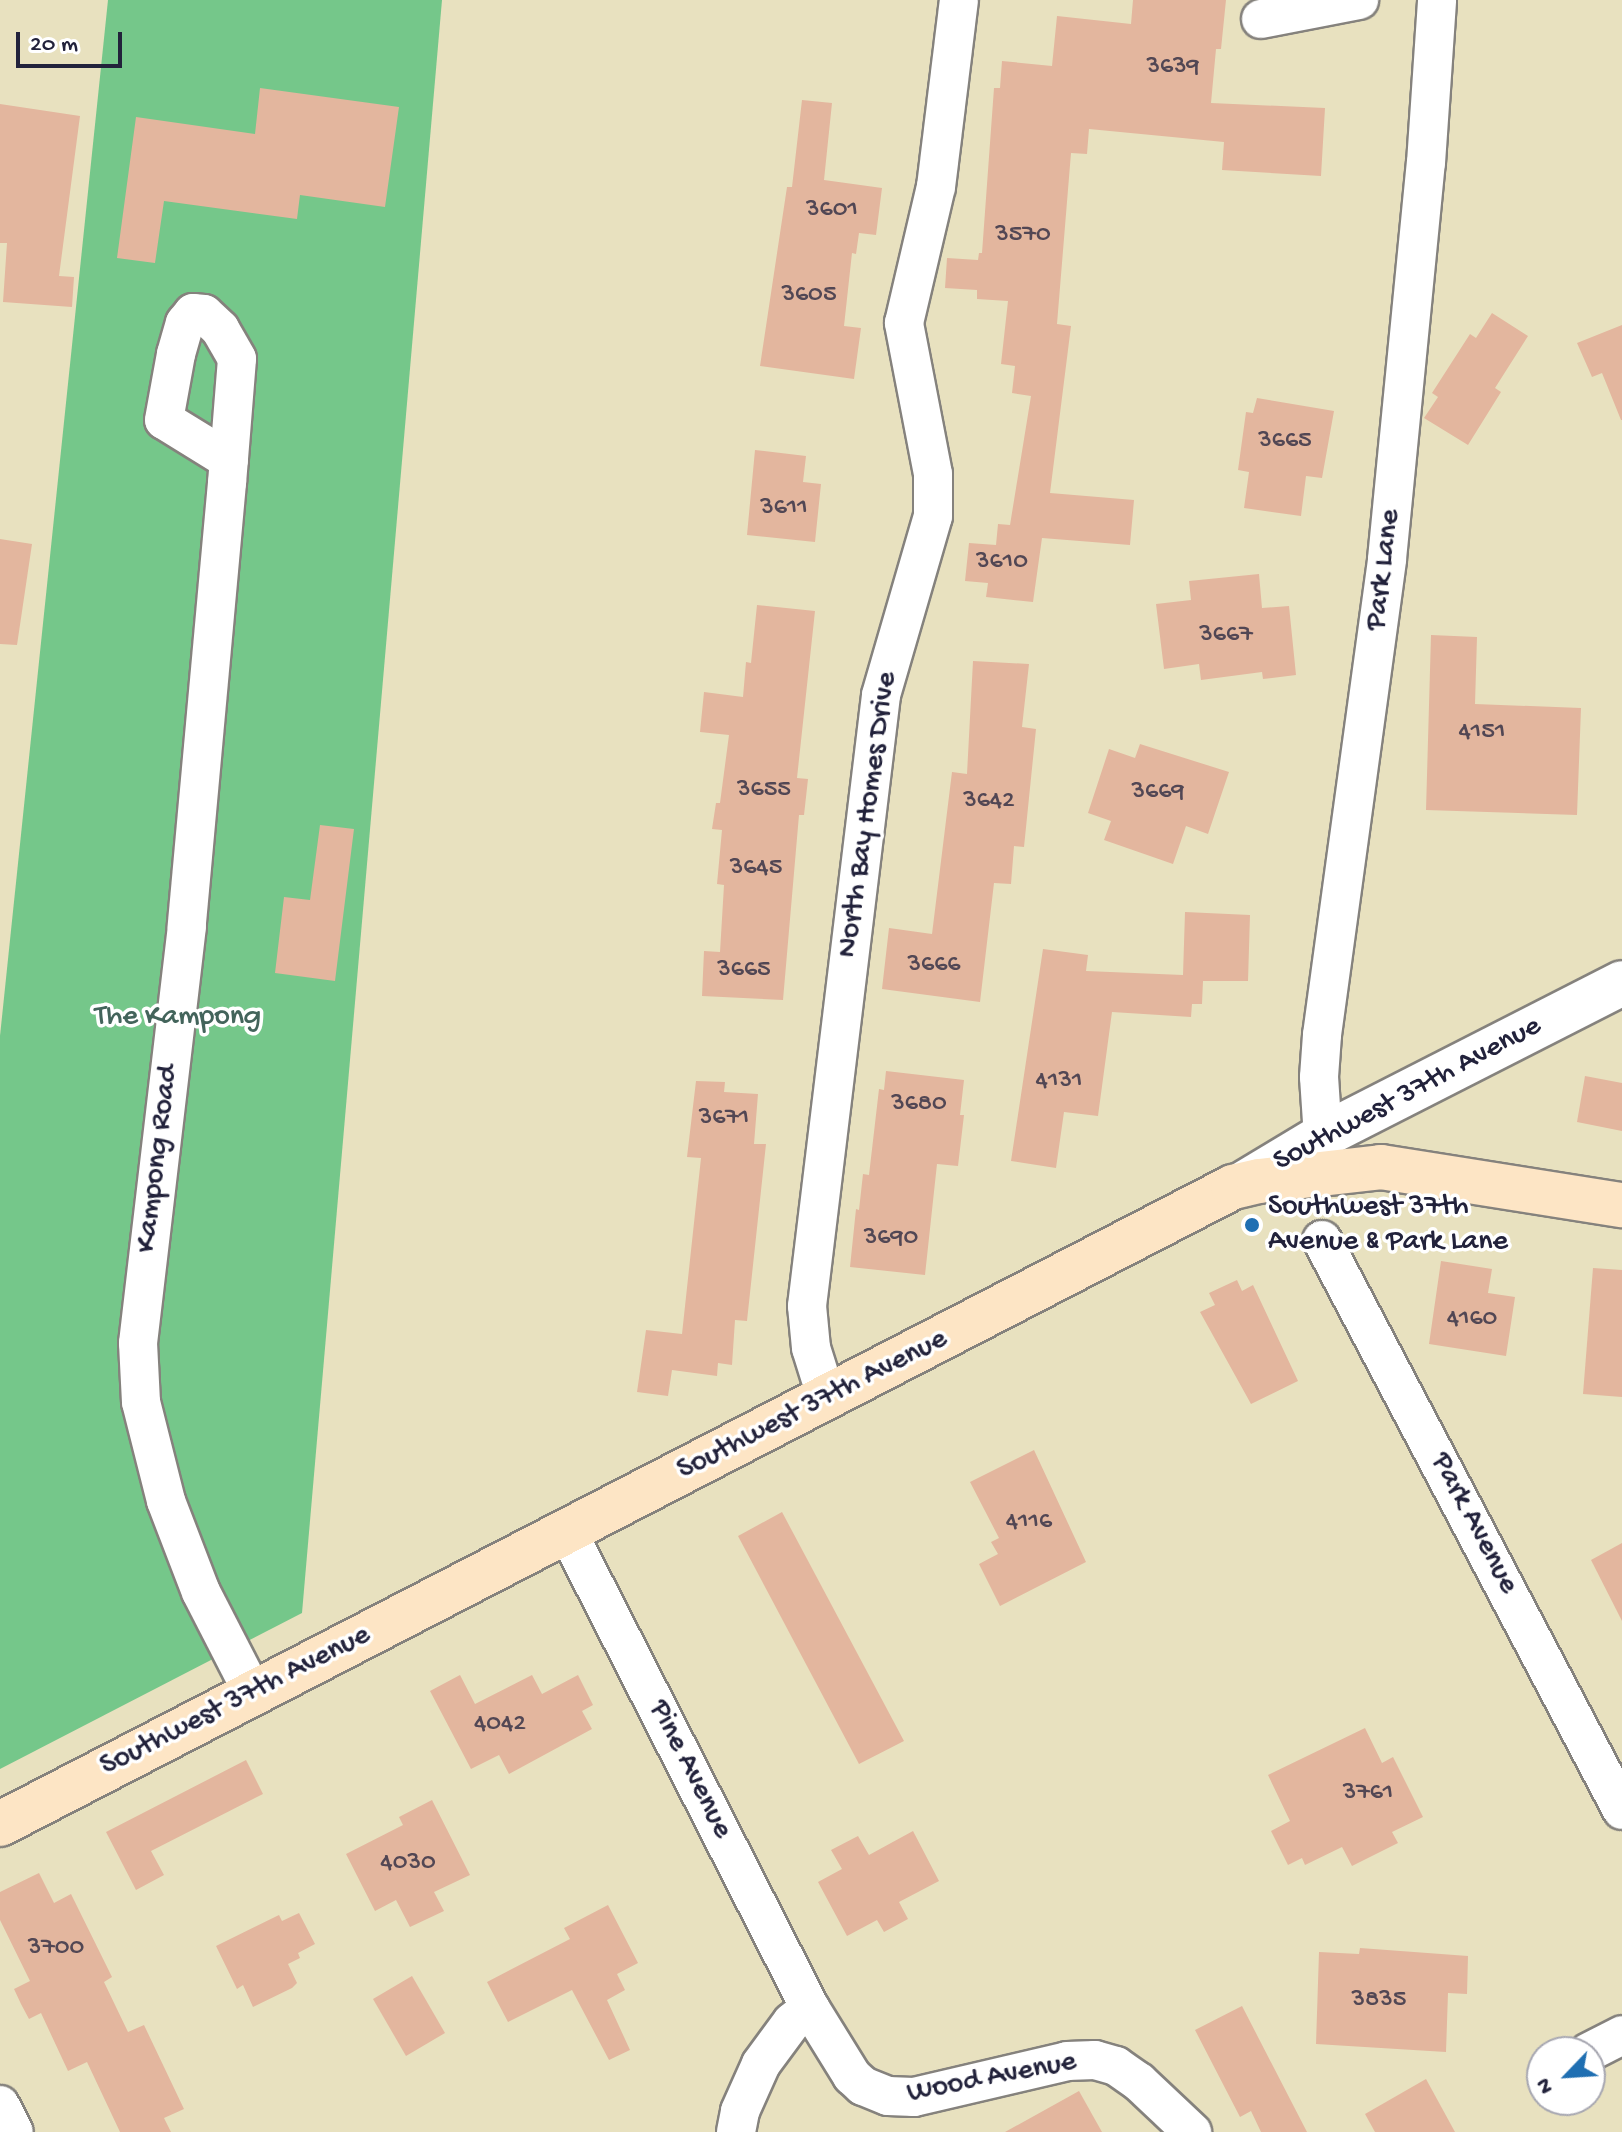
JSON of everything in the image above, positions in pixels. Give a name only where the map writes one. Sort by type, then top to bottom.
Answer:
[{"type":"main road","points":[[1243,1184],[1381,1167],[1622,1205]]},
{"type":"main road","name":"Southwest 37th Avenue","points":[[0,1824],[827,1399],[1218,1193],[1243,1184]]},
{"type":"street","name":"North Bay Homes Drive","points":[[827,1399],[813,1356],[807,1306],[881,695],[933,516],[933,474],[904,323],[936,187],[959,0]]},
{"type":"street","points":[[1261,19],[1359,0]]},
{"type":"street","name":"Park Lane","points":[[1323,1137],[1319,1077],[1322,1035],[1387,559],[1426,163],[1437,0]]},
{"type":"street","name":"Kampong Road","points":[[229,460],[187,926],[138,1343],[141,1402],[166,1501],[201,1592],[253,1693]]},
{"type":"street","name":"Southwest 37th Avenue","points":[[1243,1184],[1323,1137],[1622,983]]},
{"type":"street","name":"Park Avenue","points":[[1322,1240],[1622,1810]]},
{"type":"street","name":"Pine Avenue","points":[[568,1533],[810,2008]]},
{"type":"street","points":[[736,2132],[740,2111],[761,2064],[792,2022],[810,2008]]},
{"type":"street","name":"Wood Avenue","points":[[810,2008],[852,2076],[875,2093],[900,2098],[935,2095],[1031,2069],[1095,2060],[1116,2066],[1139,2082],[1192,2132]]},
{"type":"street","points":[[0,2105],[14,2132]]},
{"type":"green space","name":"The Kampong","points":[[108,0],[442,0],[302,1613],[0,1769],[0,1036]]},
{"type":"building","points":[[1133,0],[1226,0],[1221,49],[1216,49],[1211,103],[1325,108],[1321,176],[1222,170],[1224,142],[1089,129],[1087,154],[1071,153],[1057,324],[1071,326],[1050,493],[1134,500],[1130,545],[1042,538],[1033,602],[986,597],[988,583],[965,581],[969,543],[996,545],[998,524],[1010,525],[1031,396],[1012,393],[1015,366],[1001,364],[1008,301],[977,299],[977,290],[945,288],[947,258],[978,260],[979,253],[982,253],[994,88],[1000,88],[1002,61],[1052,66],[1057,16],[1131,24]]},
{"type":"building","points":[[260,88],[399,107],[385,207],[300,195],[297,219],[164,201],[155,263],[117,258],[136,117],[255,134]]},
{"type":"building","points":[[802,100],[832,103],[824,180],[882,188],[876,235],[859,233],[856,254],[852,253],[844,326],[861,328],[854,379],[760,366],[787,187],[792,187]]},
{"type":"building","points":[[0,104],[80,116],[59,276],[74,277],[72,307],[3,302],[7,243],[0,243]]},
{"type":"building","points":[[1492,313],[1528,336],[1495,388],[1501,392],[1468,445],[1424,418],[1438,397],[1432,393],[1470,334],[1476,338]]},
{"type":"building","points":[[1622,325],[1621,420],[1602,373],[1592,377],[1577,343]]},
{"type":"building","points":[[1257,398],[1334,411],[1322,478],[1306,476],[1301,516],[1244,508],[1249,472],[1238,470],[1246,412],[1253,413]]},
{"type":"building","points":[[755,450],[806,456],[803,482],[821,484],[815,542],[747,535]]},
{"type":"building","points":[[0,539],[32,544],[17,645],[0,644]]},
{"type":"building","points":[[1259,574],[1262,608],[1289,606],[1296,675],[1263,679],[1262,672],[1201,680],[1199,664],[1164,669],[1156,604],[1191,600],[1189,581]]},
{"type":"building","points":[[757,605],[815,611],[797,778],[808,779],[804,815],[799,815],[783,1000],[702,996],[704,951],[720,952],[724,885],[717,884],[722,830],[712,829],[716,803],[720,803],[729,735],[700,732],[704,692],[743,697],[746,662],[751,663]]},
{"type":"building","points":[[1431,635],[1477,637],[1475,704],[1581,708],[1577,815],[1426,810]]},
{"type":"building","points":[[973,661],[1029,664],[1022,727],[1036,729],[1024,847],[1014,846],[1011,884],[994,883],[980,1002],[882,989],[889,928],[932,934],[952,772],[967,774]]},
{"type":"building","points":[[1140,744],[1229,772],[1208,834],[1186,826],[1173,864],[1104,840],[1111,821],[1088,813],[1109,749],[1135,758]]},
{"type":"building","points":[[320,825],[354,829],[335,981],[275,973],[284,897],[310,900]]},
{"type":"building","points":[[1185,912],[1250,915],[1248,981],[1203,981],[1202,1004],[1192,1004],[1191,1017],[1112,1012],[1098,1116],[1064,1112],[1056,1168],[1011,1161],[1043,949],[1088,955],[1086,971],[1183,975]]},
{"type":"building","points":[[886,1071],[964,1080],[960,1115],[964,1115],[958,1166],[937,1164],[925,1275],[850,1267],[856,1209],[859,1210],[863,1174],[869,1175],[879,1089],[884,1090]]},
{"type":"building","points":[[1585,1076],[1622,1083],[1622,1131],[1577,1122]]},
{"type":"building","points":[[696,1081],[725,1082],[724,1092],[758,1094],[754,1144],[766,1144],[747,1321],[735,1320],[732,1365],[718,1363],[717,1376],[672,1370],[668,1396],[637,1392],[646,1330],[682,1334],[701,1158],[687,1157]]},
{"type":"building","points":[[1441,1261],[1492,1269],[1488,1293],[1515,1297],[1506,1356],[1429,1344]]},
{"type":"building","points":[[1593,1268],[1622,1270],[1622,1397],[1583,1394]]},
{"type":"building","points":[[1237,1280],[1242,1291],[1253,1285],[1298,1381],[1251,1404],[1200,1312],[1215,1305],[1209,1293]]},
{"type":"building","points":[[1034,1450],[1086,1562],[1000,1606],[979,1564],[998,1554],[991,1542],[999,1538],[970,1482]]},
{"type":"building","points":[[782,1512],[904,1741],[859,1764],[738,1536]]},
{"type":"building","points":[[1622,1543],[1622,1621],[1591,1560]]},
{"type":"building","points":[[460,1675],[475,1704],[532,1675],[542,1694],[578,1675],[593,1705],[582,1711],[592,1729],[509,1774],[499,1755],[471,1769],[430,1691]]},
{"type":"building","points":[[1365,1728],[1382,1763],[1393,1757],[1423,1817],[1392,1832],[1398,1843],[1352,1866],[1342,1847],[1305,1865],[1302,1858],[1288,1865],[1271,1831],[1290,1821],[1268,1775]]},
{"type":"building","points":[[246,1760],[263,1794],[151,1851],[164,1875],[136,1890],[106,1832]]},
{"type":"building","points":[[432,1800],[470,1875],[434,1892],[444,1911],[410,1927],[396,1900],[375,1911],[346,1854],[403,1825],[399,1817]]},
{"type":"building","points":[[913,1831],[939,1881],[899,1902],[908,1919],[884,1932],[877,1920],[847,1936],[818,1882],[842,1869],[831,1850],[858,1836],[869,1855]]},
{"type":"building","points":[[39,1873],[54,1903],[71,1894],[112,1977],[104,1982],[128,2032],[144,2025],[184,2109],[164,2118],[171,2132],[120,2132],[87,2062],[68,2071],[41,2013],[29,2019],[21,2004],[14,1989],[30,1981],[0,1920],[0,1892]]},
{"type":"building","points":[[608,1905],[638,1963],[617,1974],[625,1990],[607,2000],[630,2050],[609,2060],[572,1990],[508,2022],[487,1982],[570,1939],[564,1928]]},
{"type":"building","points":[[299,1913],[315,1944],[298,1953],[300,1958],[288,1964],[297,1983],[253,2007],[243,1985],[237,1989],[216,1946],[279,1915],[282,1921]]},
{"type":"building","points":[[1360,1948],[1468,1956],[1467,1994],[1448,1993],[1446,2052],[1316,2044],[1319,1952],[1359,1954]]},
{"type":"building","points":[[412,1976],[445,2033],[406,2056],[373,1999]]},
{"type":"building","points":[[1242,2006],[1307,2132],[1261,2132],[1251,2111],[1240,2117],[1195,2030]]},
{"type":"building","points":[[1426,2079],[1455,2132],[1375,2132],[1365,2114]]},
{"type":"building","points":[[1079,2091],[1102,2132],[1005,2132]]},
{"type":"place","name":"Southwest 37th Avenue & Park Lane","points":[[1252,1225]]}]
